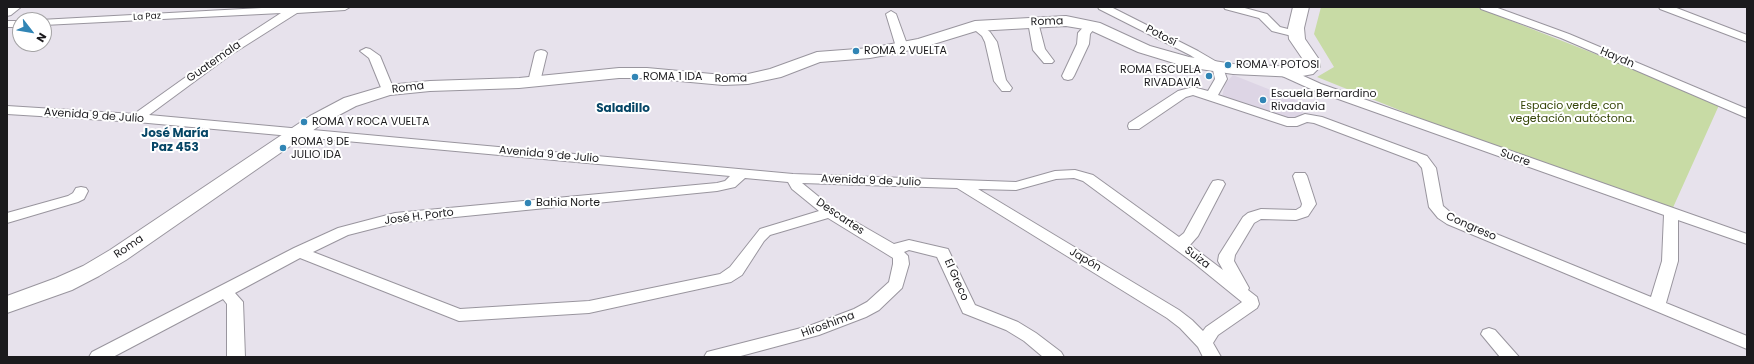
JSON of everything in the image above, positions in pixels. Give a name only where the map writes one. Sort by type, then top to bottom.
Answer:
[{"type":"main road","points":[[1296,34],[1301,7]]},
{"type":"main road","name":"Roma","points":[[7,305],[64,284],[104,263],[326,114],[350,102],[388,90],[430,86],[534,82],[634,73],[723,80],[748,79],[775,73],[818,57],[870,53],[902,47],[922,43],[976,26],[1066,21],[1091,25],[1150,51],[1187,62],[1218,68],[1284,72],[1307,70],[1312,67],[1310,58],[1300,46],[1296,34]]},
{"type":"street","points":[[7,13],[16,7]]},
{"type":"street","name":"La Paz","points":[[52,22],[345,7]]},
{"type":"street","name":"Potosí","points":[[1103,7],[1194,53],[1218,68]]},
{"type":"street","points":[[1230,7],[1263,16],[1276,29],[1296,34]]},
{"type":"street","name":"Haydn","points":[[1485,7],[1565,36],[1747,114]]},
{"type":"street","points":[[1664,7],[1747,40]]},
{"type":"street","name":"Guatemala","points":[[137,118],[225,54],[294,10]]},
{"type":"street","points":[[891,14],[902,47]]},
{"type":"street","points":[[1033,22],[1039,50],[1048,61]]},
{"type":"street","points":[[1068,76],[1083,44],[1084,33],[1091,25]]},
{"type":"street","points":[[976,26],[986,34],[992,42],[1000,81],[1006,88]]},
{"type":"street","points":[[366,51],[374,56],[388,90]]},
{"type":"street","points":[[534,82],[541,53]]},
{"type":"street","points":[[1211,96],[1221,79],[1218,68]]},
{"type":"street","name":"Sucre","points":[[1284,72],[1317,87],[1747,239]]},
{"type":"street","name":"Congreso","points":[[1134,126],[1182,94],[1193,91],[1287,122],[1297,122],[1304,118],[1317,120],[1422,160],[1429,168],[1436,207],[1443,215],[1452,221],[1747,343]]},
{"type":"street","name":"Avenida 9 de Julio","points":[[8,111],[137,118],[793,178],[1016,186],[1055,175],[1075,174],[1088,178]]},
{"type":"street","name":"José H. Porto","points":[[102,356],[333,234],[395,218],[717,187],[730,184],[742,173]]},
{"type":"street","points":[[1208,350],[1212,331],[1251,304],[1251,301],[1245,296],[1226,261],[1227,255],[1248,220],[1253,216],[1261,214],[1296,215],[1303,213],[1307,209],[1309,204],[1300,176]]},
{"type":"street","name":"Descartes","points":[[793,178],[797,186],[830,213],[892,250]]},
{"type":"street","name":"Suiza","points":[[1088,178],[1180,245],[1245,296]]},
{"type":"street","name":"Japón","points":[[960,184],[1173,314],[1186,324],[1208,350]]},
{"type":"street","points":[[1180,245],[1190,236],[1218,184]]},
{"type":"street","points":[[7,218],[73,199],[79,196],[81,191]]},
{"type":"street","points":[[1657,305],[1670,261],[1671,212]]},
{"type":"street","points":[[299,252],[458,315],[589,307],[725,278],[736,271],[759,238],[765,232],[830,213]]},
{"type":"street","name":"El Greco","points":[[892,250],[909,245],[943,252],[969,309],[1012,326],[1030,336],[1055,357]]},
{"type":"street","name":"Hiroshima","points":[[713,357],[813,331],[860,313],[873,306],[896,284],[901,264],[900,256],[892,250]]},
{"type":"street","points":[[224,291],[235,302],[236,357]]},
{"type":"street","points":[[1489,334],[1510,357]]},
{"type":"shaded area","name":"Escuela Bernardino Rivadavia","points":[[1233,75],[1306,104],[1301,116],[1294,120],[1222,97],[1225,84]]},
{"type":"green space","name":"Espacio verde, con vegetación autóctona.","points":[[1321,7],[1476,7],[1720,103],[1671,212],[1551,171],[1317,77],[1334,67],[1314,34]]},
{"type":"place","name":"ROMA 2 VUELTA","points":[[856,51]]},
{"type":"place","name":"ROMA Y POTOSI","points":[[1228,65]]},
{"type":"place","name":"ROMA ESCUELA RIVADAVIA","points":[[1209,76]]},
{"type":"place","name":"ROMA 1 IDA","points":[[635,77]]},
{"type":"place","name":"Escuela Bernardino Rivadavia","points":[[1263,100]]},
{"type":"place","name":"ROMA Y ROCA VUELTA","points":[[304,122]]},
{"type":"place","name":"ROMA 9 DE JULIO IDA","points":[[283,148]]},
{"type":"place","name":"Bahia Norte","points":[[528,203]]},
{"type":"district","name":"Saladillo","points":[[623,109]]},
{"type":"district","name":"José María Paz 453","points":[[175,141]]}]
